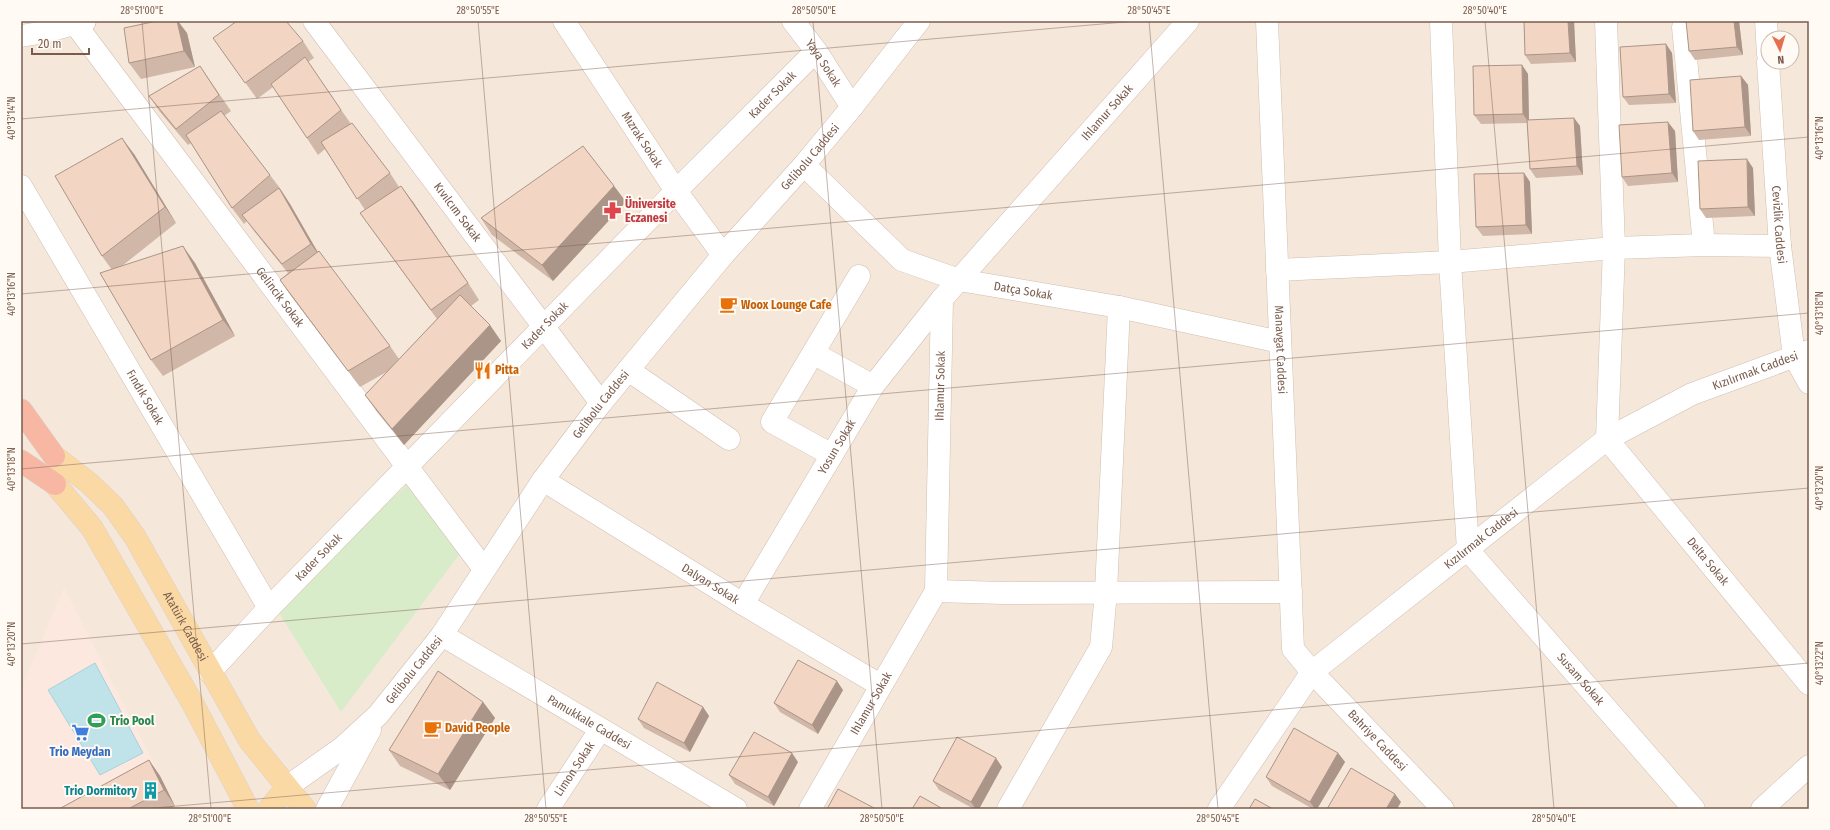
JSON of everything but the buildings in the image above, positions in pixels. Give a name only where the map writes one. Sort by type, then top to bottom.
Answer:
[{"type":"highway","points":[[21,410],[54,456]]},
{"type":"highway","points":[[21,437],[54,456]]},
{"type":"highway","points":[[21,461],[55,484]]},
{"type":"highway","points":[[21,474],[55,484]]},
{"type":"main road","name":"Atatürk Caddesi","points":[[54,456],[89,483],[113,506],[131,531],[250,741],[305,809]]},
{"type":"main road","points":[[55,484],[92,528],[193,704],[248,809]]},
{"type":"main road","points":[[269,809],[287,787]]},
{"type":"street","name":"Kıvılcım Sokak","points":[[314,21],[601,403]]},
{"type":"street","name":"Mızrak Sokak","points":[[564,21],[676,191],[724,255]]},
{"type":"street","name":"Yaya Sokak","points":[[793,21],[816,51],[852,107]]},
{"type":"street","name":"Gelibolu Caddesi","points":[[287,787],[342,748],[378,715],[442,635],[543,480],[601,403],[724,255],[804,165],[852,107],[919,21]]},
{"type":"street","name":"Ihlamur Sokak","points":[[810,809],[880,685],[936,591],[942,299],[1188,21]]},
{"type":"street","name":"Manavgat Caddesi","points":[[1267,21],[1293,649],[1312,672]]},
{"type":"street","points":[[1441,21],[1450,262],[1468,550]]},
{"type":"street","points":[[1606,21],[1614,248],[1607,439]]},
{"type":"street","points":[[21,36],[78,22]]},
{"type":"street","name":"Gelincik Sokak","points":[[78,22],[484,569]]},
{"type":"street","points":[[1683,27],[1704,245]]},
{"type":"street","name":"Kader Sokak","points":[[210,672],[269,608],[545,328],[676,191],[816,51]]},
{"type":"street","name":"Cevizlik Caddesi","points":[[1769,70],[1780,246],[1801,354],[1809,383]]},
{"type":"street","name":"Datça Sokak","points":[[804,165],[902,260],[959,280],[1118,307],[1280,342]]},
{"type":"street","name":"Fındık Sokak","points":[[21,186],[269,608]]},
{"type":"street","points":[[1277,270],[1450,262],[1614,248],[1704,245],[1780,246]]},
{"type":"street","points":[[832,455],[772,422],[859,276]]},
{"type":"street","name":"Yosun Sokak","points":[[743,604],[873,386],[942,299]]},
{"type":"street","points":[[1008,809],[1101,647],[1106,592],[1118,307]]},
{"type":"street","points":[[813,353],[873,386]]},
{"type":"street","name":"Kızılırmak Caddesi","points":[[1219,809],[1312,672],[1607,439],[1692,394],[1801,354]]},
{"type":"street","points":[[628,370],[729,439]]},
{"type":"street","name":"Delta Sokak","points":[[1607,439],[1809,684]]},
{"type":"street","name":"Dalyan Sokak","points":[[543,480],[743,604],[880,685]]},
{"type":"street","name":"Susam Sokak","points":[[1468,550],[1694,809]]},
{"type":"street","points":[[936,591],[1003,594],[1106,592],[1290,592]]},
{"type":"street","name":"Pamukkale Caddesi","points":[[442,635],[600,730],[736,809]]},
{"type":"street","name":"Bahriye Caddesi","points":[[1312,672],[1434,806]]},
{"type":"street","points":[[327,809],[378,715]]},
{"type":"street","name":"Limon Sokak","points":[[548,809],[600,730]]},
{"type":"street","points":[[1762,809],[1809,766]]},
{"type":"street","points":[[338,788],[344,809]]},
{"type":"shaded area","points":[[21,21],[1809,21],[1809,809],[21,809]]},
{"type":"shaded area","name":"Trio Meydan","points":[[64,588],[177,809],[21,809],[21,690]]},
{"type":"green space","points":[[407,485],[459,555],[341,712],[276,608]]},
{"type":"water","name":"Trio Pool","points":[[95,663],[143,753],[100,775],[48,690]]},
{"type":"place","name":"Üniversite Eczanesi","points":[[612,211]]},
{"type":"place","name":"Woox Lounge Cafe","points":[[728,305]]},
{"type":"place","name":"Pitta","points":[[482,370]]},
{"type":"place","name":"Trio Pool","points":[[97,721]]},
{"type":"place","name":"David People","points":[[432,728]]},
{"type":"place","name":"Trio Meydan","points":[[80,733]]},
{"type":"place","name":"Trio Dormitory","points":[[150,791]]}]
